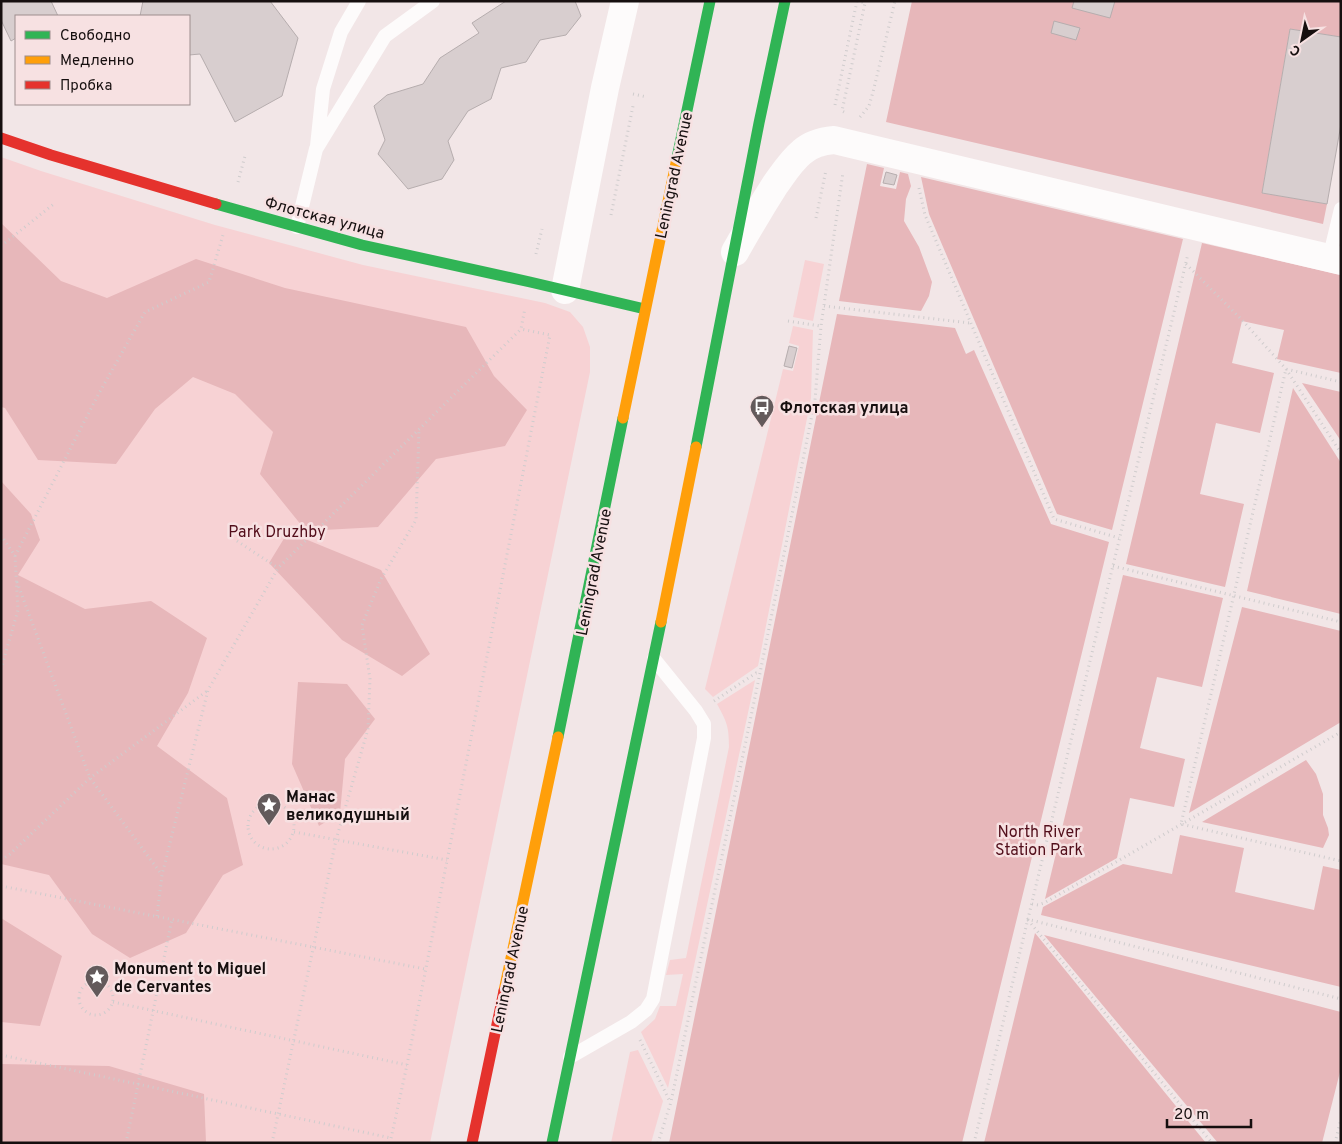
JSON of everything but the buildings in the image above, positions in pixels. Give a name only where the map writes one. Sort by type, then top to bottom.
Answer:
[{"type":"main road","name":"Leningrad Avenue","points":[[472,1143],[575,659],[645,309],[710,1]]},
{"type":"main road","points":[[552,1143],[654,659],[759,123],[785,1]]},
{"type":"main road","name":"Флотская улица","points":[[1,138],[50,155],[362,245],[645,309]]},
{"type":"street","points":[[566,290],[605,88],[625,1]]},
{"type":"street","points":[[733,255],[762,205],[785,171],[802,152],[816,144],[834,140],[1335,260]]},
{"type":"lane","points":[[297,227],[316,149],[323,89],[341,32],[359,1]]},
{"type":"lane","points":[[316,149],[385,36],[433,1]]},
{"type":"lane","points":[[1335,260],[1341,209]]},
{"type":"lane","points":[[570,1057],[631,1022],[646,1010],[653,1000],[704,738],[704,724],[696,711],[654,659]]},
{"type":"path","points":[[835,106],[858,1],[865,3],[842,111],[848,113]]},
{"type":"path","points":[[855,114],[860,117],[869,106],[895,1]]},
{"type":"path","points":[[632,94],[648,97]]},
{"type":"path","points":[[237,185],[245,156]]},
{"type":"path","points":[[912,158],[925,215],[1054,520],[1119,538]]},
{"type":"path","points":[[816,218],[828,162]]},
{"type":"path","points":[[658,1143],[671,1102],[815,400],[821,326],[844,168]]},
{"type":"path","points":[[1,246],[55,203]]},
{"type":"path","points":[[15,556],[93,404],[145,312],[209,282],[225,228]]},
{"type":"path","points":[[535,258],[542,228]]},
{"type":"path","points":[[974,1143],[1190,248]]},
{"type":"path","points":[[1186,264],[1242,320],[1286,369],[1341,453]]},
{"type":"path","points":[[157,916],[162,875],[208,690],[278,568],[521,330],[526,305]]},
{"type":"path","points":[[824,306],[971,323]]},
{"type":"path","points":[[788,321],[821,326]]},
{"type":"path","points":[[1,1055],[391,1140],[550,335],[521,330]]},
{"type":"path","points":[[1286,369],[1341,382]]},
{"type":"path","points":[[1181,824],[1286,369]]},
{"type":"path","points":[[272,1143],[336,840],[368,728],[370,679],[362,625],[381,579],[416,520],[419,430]]},
{"type":"path","points":[[1,535],[15,556],[18,610],[1,669]]},
{"type":"path","points":[[237,541],[278,568]]},
{"type":"path","points":[[1113,566],[1341,622]]},
{"type":"path","points":[[17,582],[90,778],[162,875]]},
{"type":"path","points":[[696,711],[756,673],[760,673]]},
{"type":"path","points":[[1,860],[10,854],[90,778],[208,690]]},
{"type":"path","points":[[1032,904],[1044,903],[1341,732]]},
{"type":"path","points":[[272,802],[282,805],[290,812],[294,821],[294,832],[289,842],[281,848],[270,850],[260,847],[252,840],[248,831],[248,820],[252,811],[261,804],[272,802]]},
{"type":"path","points":[[1181,824],[1341,861]]},
{"type":"path","points":[[294,832],[447,860]]},
{"type":"path","points":[[1,886],[172,918],[425,970]]},
{"type":"path","points":[[126,1143],[172,918]]},
{"type":"path","points":[[1027,920],[1341,999]]},
{"type":"path","points":[[1027,920],[1212,1143]]},
{"type":"path","points":[[97,980],[107,983],[112,992],[113,1002],[108,1010],[100,1015],[90,1014],[82,1008],[78,999],[80,989],[88,982],[97,980]]},
{"type":"path","points":[[113,1002],[407,1065]]},
{"type":"path","points":[[631,1022],[671,1102]]},
{"type":"path","points":[[1335,1143],[1341,1119]]},
{"type":"green space","name":"Park Druzhby","points":[[1,157],[215,225],[363,265],[545,303],[570,312],[583,327],[590,347],[590,372],[430,1143],[1,1143]]},
{"type":"green space","points":[[805,260],[824,264],[813,321],[793,317]]},
{"type":"green space","points":[[793,326],[813,330],[811,398],[758,666],[713,697],[705,689],[783,369],[793,371],[799,346],[789,343]]},
{"type":"green space","points":[[755,680],[668,1088],[641,1032],[655,1019],[660,1006],[676,1006],[683,974],[666,975],[670,960],[686,958],[729,747],[727,725],[717,704]]},
{"type":"green space","points":[[638,1050],[663,1101],[651,1143],[611,1143],[630,1052]]},
{"type":"shaded area","points":[[912,1],[1341,1],[1341,37],[1290,29],[1262,193],[1327,204],[1323,224],[886,122]]},
{"type":"shaded area","points":[[867,164],[884,168],[880,186],[896,189],[900,172],[908,174],[911,186],[906,199],[904,221],[919,247],[932,282],[929,296],[921,311],[839,301]]},
{"type":"shaded area","points":[[921,177],[1183,239],[1112,530],[1057,514],[929,214]]},
{"type":"shaded area","points":[[1,223],[61,281],[107,298],[196,259],[285,288],[466,327],[494,376],[527,410],[505,446],[436,459],[378,527],[306,531],[260,474],[273,432],[235,394],[193,377],[155,409],[116,464],[38,460],[5,408],[1,407]]},
{"type":"shaded area","points":[[1202,243],[1341,275],[1341,373],[1277,359],[1284,330],[1242,321],[1232,363],[1274,373],[1260,433],[1216,423],[1200,494],[1244,504],[1225,587],[1126,564]]},
{"type":"shaded area","points":[[837,314],[955,328],[966,354],[974,350],[1051,524],[1109,542],[962,1143],[669,1143]]},
{"type":"shaded area","points":[[1302,383],[1341,392],[1341,441]]},
{"type":"shaded area","points":[[1293,388],[1341,463],[1341,614],[1247,591]]},
{"type":"shaded area","points":[[1,481],[31,514],[40,540],[18,575],[85,609],[151,601],[207,638],[188,693],[157,746],[227,798],[243,865],[223,875],[186,933],[130,958],[92,934],[49,875],[1,864]]},
{"type":"shaded area","points":[[288,532],[381,570],[430,654],[402,676],[342,640],[269,563]]},
{"type":"shaded area","points":[[1123,575],[1223,598],[1202,687],[1157,677],[1140,748],[1185,759],[1174,807],[1130,798],[1117,858],[1045,899]]},
{"type":"shaded area","points":[[1242,607],[1341,631],[1341,722],[1189,813]]},
{"type":"shaded area","points":[[298,682],[347,684],[375,719],[345,759],[340,813],[319,826],[292,764]]},
{"type":"shaded area","points":[[1306,760],[1316,774],[1323,794],[1323,815],[1329,835],[1323,848],[1202,822]]},
{"type":"shaded area","points":[[1180,835],[1244,848],[1235,892],[1314,910],[1323,866],[1341,870],[1341,987],[1041,915],[1043,907],[1123,864],[1172,874]]},
{"type":"shaded area","points":[[1,918],[62,956],[40,1026],[1,1022]]},
{"type":"shaded area","points":[[1035,933],[1206,1143],[984,1143]]},
{"type":"shaded area","points":[[1044,935],[1341,1012],[1341,1068],[1322,1143],[1218,1143]]},
{"type":"shaded area","points":[[1,1064],[109,1066],[204,1094],[206,1142],[1,1143]]},
{"type":"traffic: fast","points":[[677,158],[710,1]]},
{"type":"traffic: fast","points":[[696,447],[759,123],[785,1]]},
{"type":"traffic: fast","points":[[216,204],[362,245],[645,309]]},
{"type":"traffic: fast","points":[[558,737],[623,418]]},
{"type":"traffic: fast","points":[[552,1143],[661,622]]},
{"type":"traffic: slow","points":[[623,418],[677,158]]},
{"type":"traffic: slow","points":[[661,622],[696,447]]},
{"type":"traffic: slow","points":[[504,991],[558,737]]},
{"type":"traffic: jam","points":[[1,138],[51,155],[216,204]]},
{"type":"traffic: jam","points":[[472,1143],[504,991]]},
{"type":"place","name":"Флотская улица","points":[[762,428]]},
{"type":"place","name":"Манас великодушный","points":[[269,826]]},
{"type":"place","name":"Monument to Miguel de Cervantes","points":[[97,998]]},
{"type":"park label","name":"North River Station Park","points":[[1039,840]]}]
